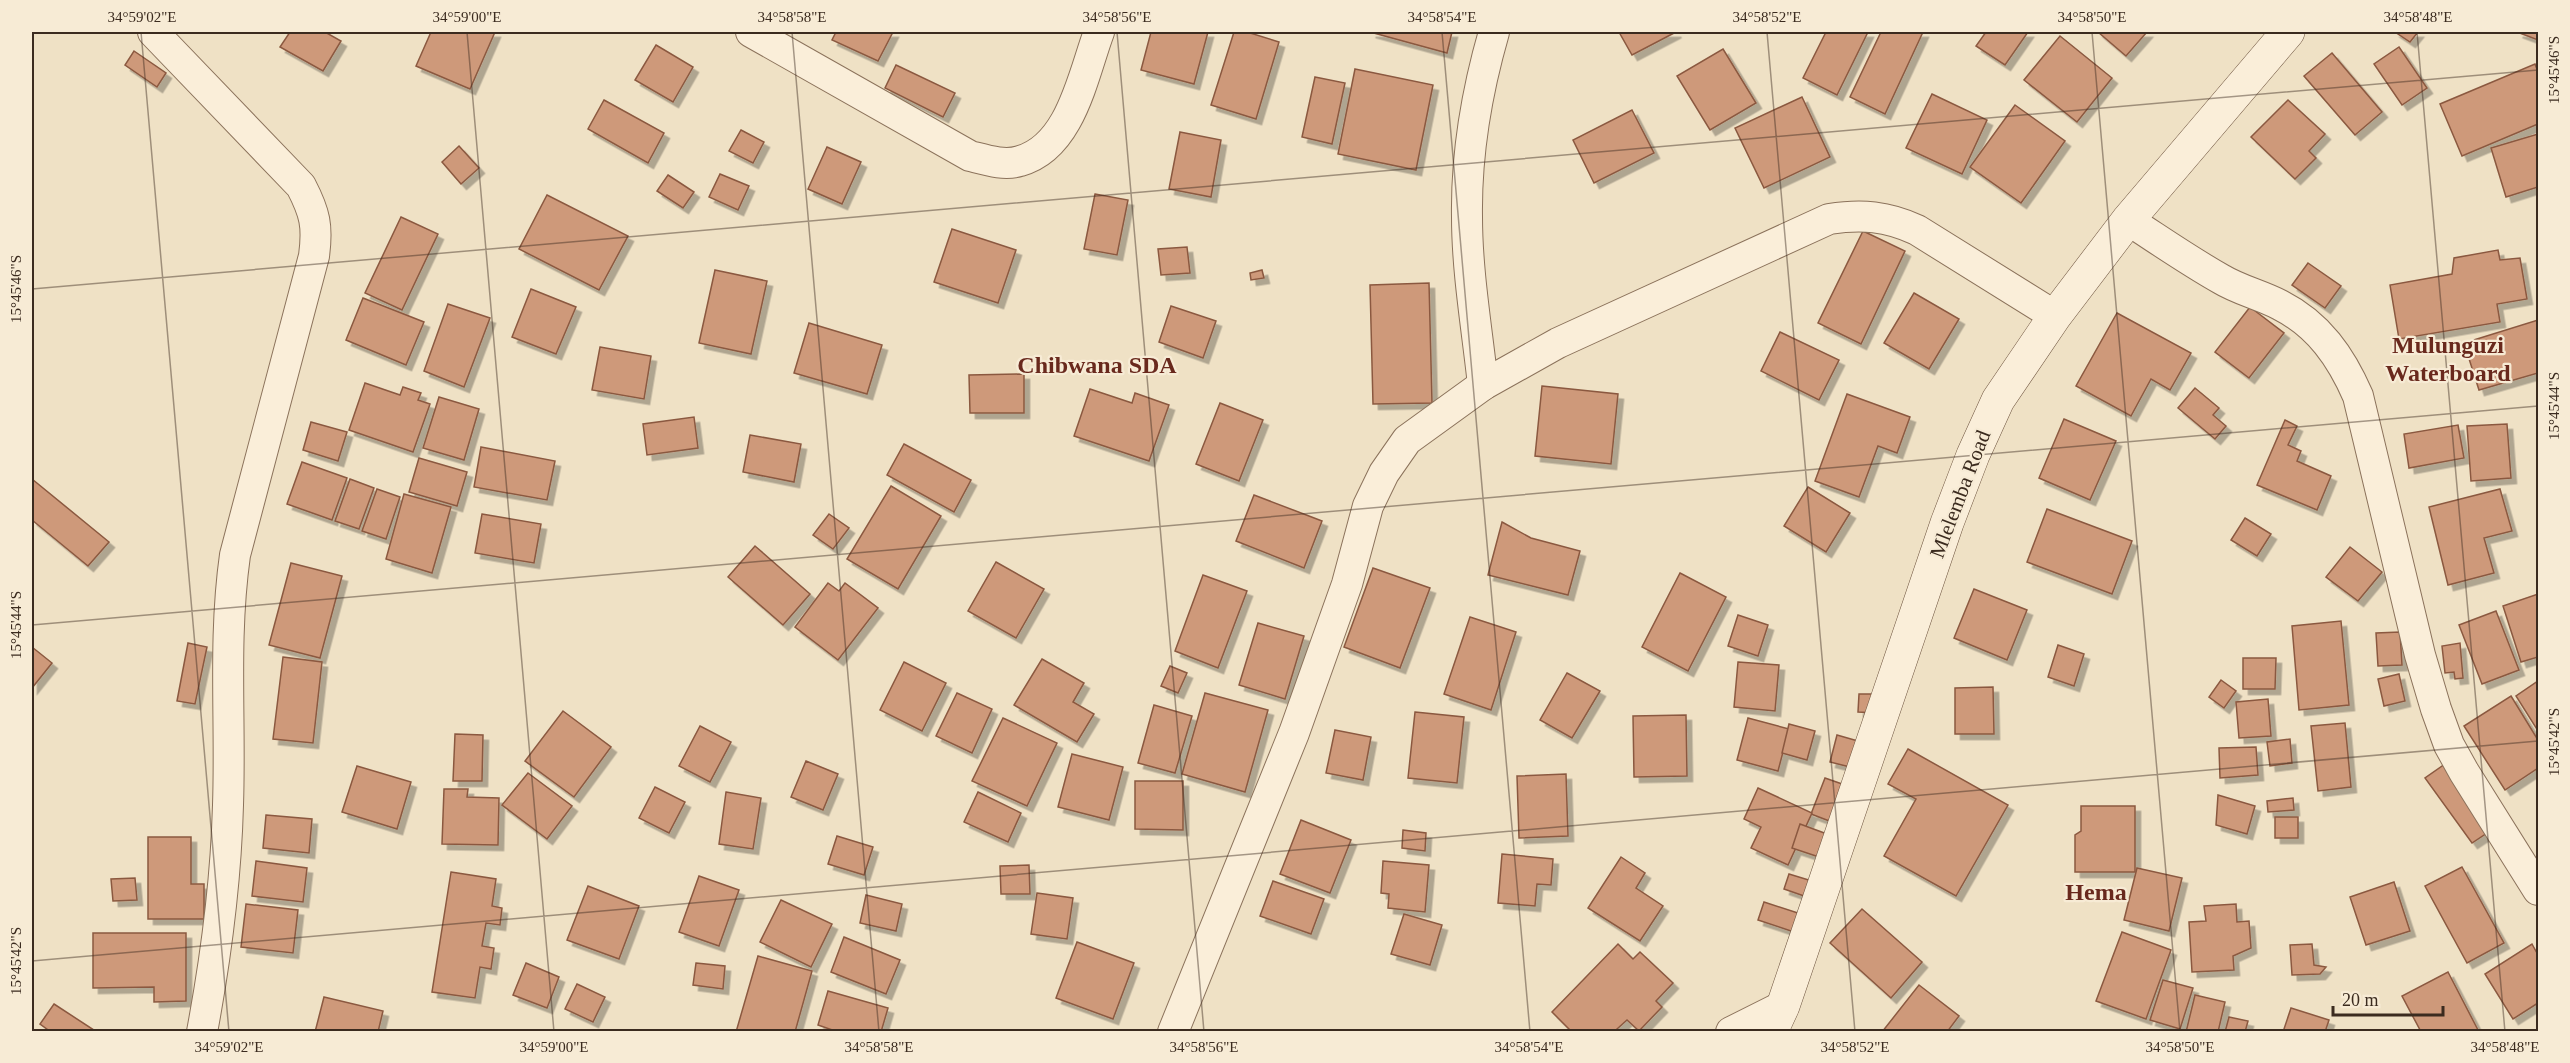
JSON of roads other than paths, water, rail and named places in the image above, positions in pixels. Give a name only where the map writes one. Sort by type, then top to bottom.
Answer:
[{"type":"street","points":[[153,32],[301,186],[312,207],[318,232],[314,256],[235,555],[226,646],[228,806],[215,965],[202,1032]]},
{"type":"street","points":[[751,32],[970,156],[998,163],[1020,162],[1052,143],[1064,128],[1099,32]]},
{"type":"street","points":[[1483,385],[1467,217],[1470,154],[1482,73],[1494,32]]},
{"type":"street","name":"Mlelemba Road","points":[[1777,1019],[1947,523],[1973,455],[1998,400],[2055,316],[2128,220],[2288,32]]},
{"type":"street","points":[[1173,1032],[1294,733],[1347,584],[1368,506],[1384,473],[1407,440],[1483,385],[1558,344],[1829,219],[1854,215],[1896,220],[2055,316]]},
{"type":"street","points":[[2128,220],[2223,280],[2279,304],[2303,318],[2327,341],[2348,373],[2358,396],[2420,656],[2436,709],[2450,745],[2464,772],[2538,890]]},
{"type":"street","points":[[1731,1032],[1777,1019]]},
{"type":"district","name":"Mulunguzi Waterboard","points":[[2448,359]]},
{"type":"district","name":"Chibwana SDA","points":[[1097,365]]},
{"type":"district","name":"Hema","points":[[2096,892]]}]
